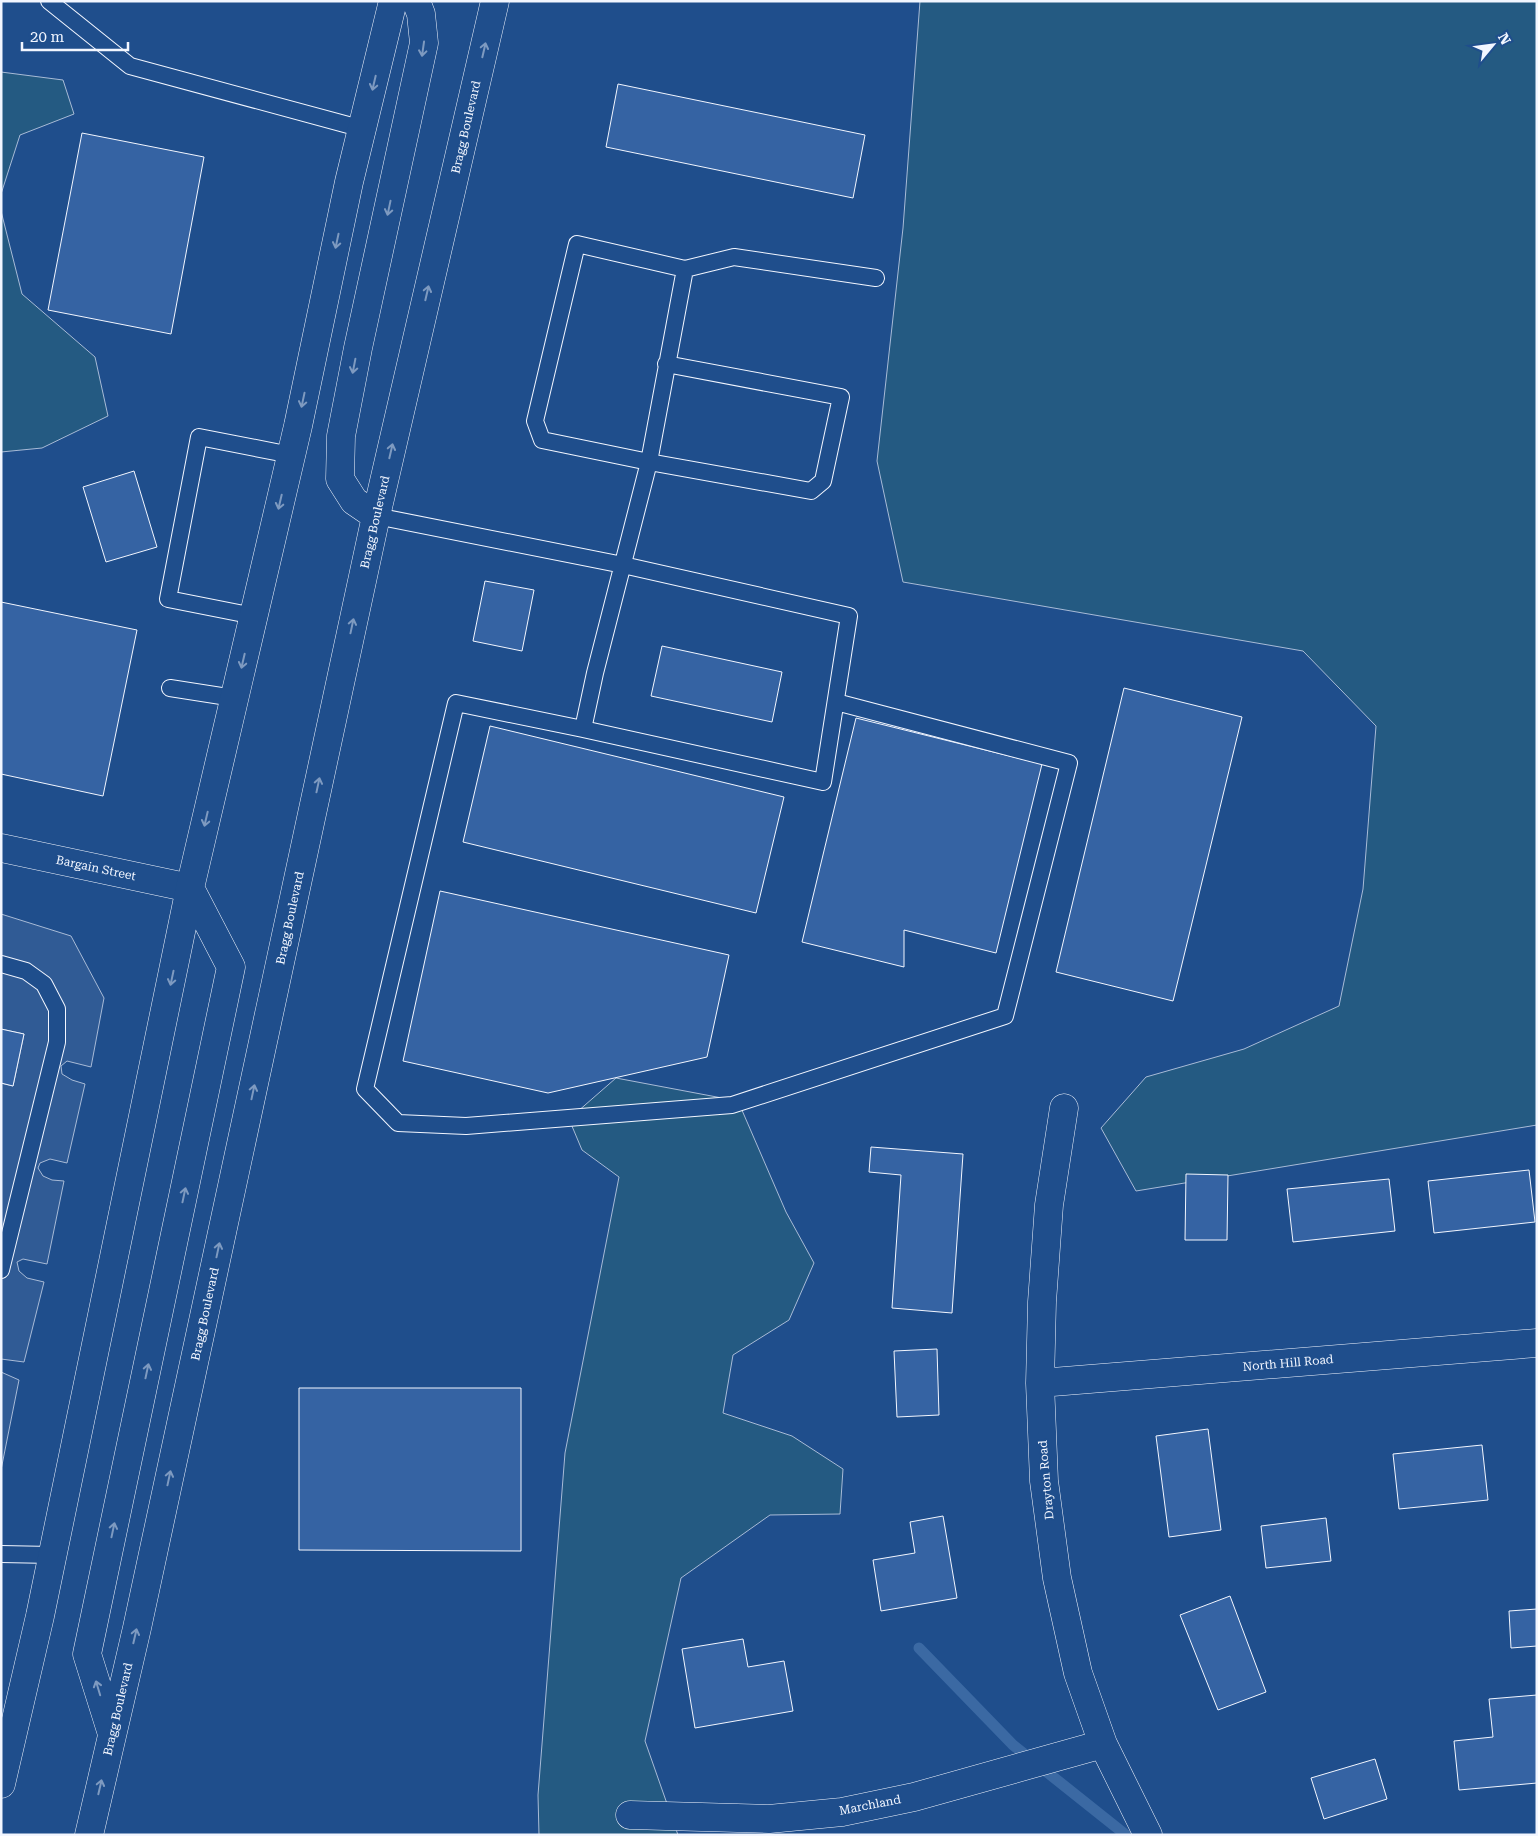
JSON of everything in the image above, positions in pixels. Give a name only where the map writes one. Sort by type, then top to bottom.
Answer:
[{"type":"main road","points":[[1,1784],[52,1555],[190,888],[254,616],[349,182],[393,1]]},
{"type":"main road","points":[[376,516],[354,501],[340,479],[341,436],[360,338],[424,43],[421,14],[416,1]]},
{"type":"main road","name":"Bragg Boulevard","points":[[89,1835],[280,966],[376,516],[495,1]]},
{"type":"main road","name":"Bargain Street","points":[[1,848],[190,888]]},
{"type":"main road","points":[[112,1735],[87,1654],[231,967],[190,888]]},
{"type":"main road","name":"Drayton Road","points":[[1064,1108],[1049,1205],[1042,1302],[1040,1383],[1044,1481],[1057,1578],[1078,1673],[1104,1744],[1148,1835]]},
{"type":"main road","name":"North Hill Road","points":[[1040,1383],[1537,1343]]},
{"type":"main road","name":"Marchland","points":[[630,1816],[769,1818],[842,1812],[914,1797],[1104,1744]]},
{"type":"lane","points":[[49,1],[130,66],[363,129]]},
{"type":"lane","points":[[666,364],[841,397],[822,481],[811,491],[649,462],[542,440],[535,421],[578,244],[685,270],[734,257],[876,278]]},
{"type":"lane","points":[[583,729],[595,673],[649,462],[685,270]]},
{"type":"lane","points":[[254,616],[168,599],[198,437],[290,455]]},
{"type":"lane","points":[[376,516],[623,565],[848,616],[823,782],[456,703],[364,1089],[398,1123],[466,1126],[732,1105],[1005,1016],[1069,763],[836,702]]},
{"type":"lane","points":[[170,688],[234,698]]},
{"type":"lane","points":[[1,964],[26,970],[44,984],[57,1009],[57,1042],[1,1270]]},
{"type":"lane","points":[[1,1554],[52,1555]]},
{"type":"shaded area","points":[[920,1],[1537,1],[1537,1125],[1136,1191],[1101,1128],[1146,1077],[1244,1049],[1339,1006],[1363,889],[1376,726],[1303,651],[903,582],[877,461],[903,228]]},
{"type":"shaded area","points":[[1,72],[63,80],[74,114],[20,135],[1,194]]},
{"type":"shaded area","points":[[1,211],[22,294],[95,357],[108,416],[42,448],[1,452]]},
{"type":"shaded area","points":[[1,914],[71,936],[104,998],[91,1067],[67,1061],[61,1066],[62,1074],[72,1080],[85,1084],[67,1163],[50,1159],[40,1163],[38,1168],[43,1176],[52,1180],[64,1181],[47,1264],[23,1259],[17,1262],[19,1271],[27,1278],[44,1282],[24,1362],[1,1359],[1,1083],[13,1086],[24,1034],[1,1029]]},
{"type":"shaded area","points":[[616,1078],[738,1101],[786,1212],[814,1263],[789,1320],[733,1355],[723,1413],[792,1436],[843,1469],[840,1514],[770,1515],[681,1578],[645,1741],[678,1835],[539,1835],[538,1795],[565,1453],[619,1177],[582,1150],[569,1119]]},
{"type":"shaded area","points":[[1,1372],[19,1380],[1,1470]]},
{"type":"building","points":[[618,84],[865,135],[853,198],[606,147]]},
{"type":"building","points":[[82,133],[204,157],[171,334],[48,310]]},
{"type":"building","points":[[134,471],[157,547],[106,562],[83,487]]},
{"type":"building","points":[[485,581],[534,590],[522,651],[473,641]]},
{"type":"building","points":[[1,602],[137,630],[103,796],[1,774]]},
{"type":"building","points":[[662,646],[782,672],[772,722],[651,696]]},
{"type":"building","points":[[1124,688],[1242,717],[1173,1001],[1056,972]]},
{"type":"building","points":[[856,718],[1042,764],[996,953],[904,930],[904,967],[802,942]]},
{"type":"building","points":[[490,726],[784,797],[756,913],[463,842]]},
{"type":"building","points":[[440,891],[729,955],[707,1057],[548,1093],[403,1061]]},
{"type":"building","points":[[1,1029],[24,1034],[13,1086],[1,1083]]},
{"type":"building","points":[[871,1147],[963,1154],[952,1313],[892,1308],[901,1175],[869,1172]]},
{"type":"building","points":[[1529,1170],[1535,1222],[1434,1233],[1428,1181]]},
{"type":"building","points":[[1186,1174],[1228,1175],[1227,1240],[1185,1240]]},
{"type":"building","points":[[1389,1179],[1395,1231],[1293,1242],[1287,1189]]},
{"type":"building","points":[[937,1349],[939,1415],[897,1417],[894,1351]]},
{"type":"building","points":[[299,1388],[521,1388],[521,1551],[299,1550]]},
{"type":"building","points":[[1208,1429],[1221,1530],[1169,1537],[1156,1436]]},
{"type":"building","points":[[1482,1445],[1488,1500],[1399,1509],[1393,1454]]},
{"type":"building","points":[[943,1516],[957,1598],[881,1611],[873,1560],[915,1553],[910,1522]]},
{"type":"building","points":[[1326,1518],[1331,1561],[1266,1568],[1261,1526]]},
{"type":"building","points":[[1230,1596],[1266,1692],[1218,1710],[1180,1615]]},
{"type":"building","points":[[1537,1609],[1537,1646],[1511,1648],[1509,1611]]},
{"type":"building","points":[[743,1639],[748,1667],[784,1661],[793,1711],[695,1728],[682,1649]]},
{"type":"building","points":[[1537,1695],[1537,1783],[1459,1790],[1454,1741],[1493,1737],[1489,1699]]},
{"type":"building","points":[[1375,1759],[1387,1799],[1324,1819],[1311,1778]]},
{"type":"waterway","points":[[919,1648],[1013,1745],[1126,1835]]}]
